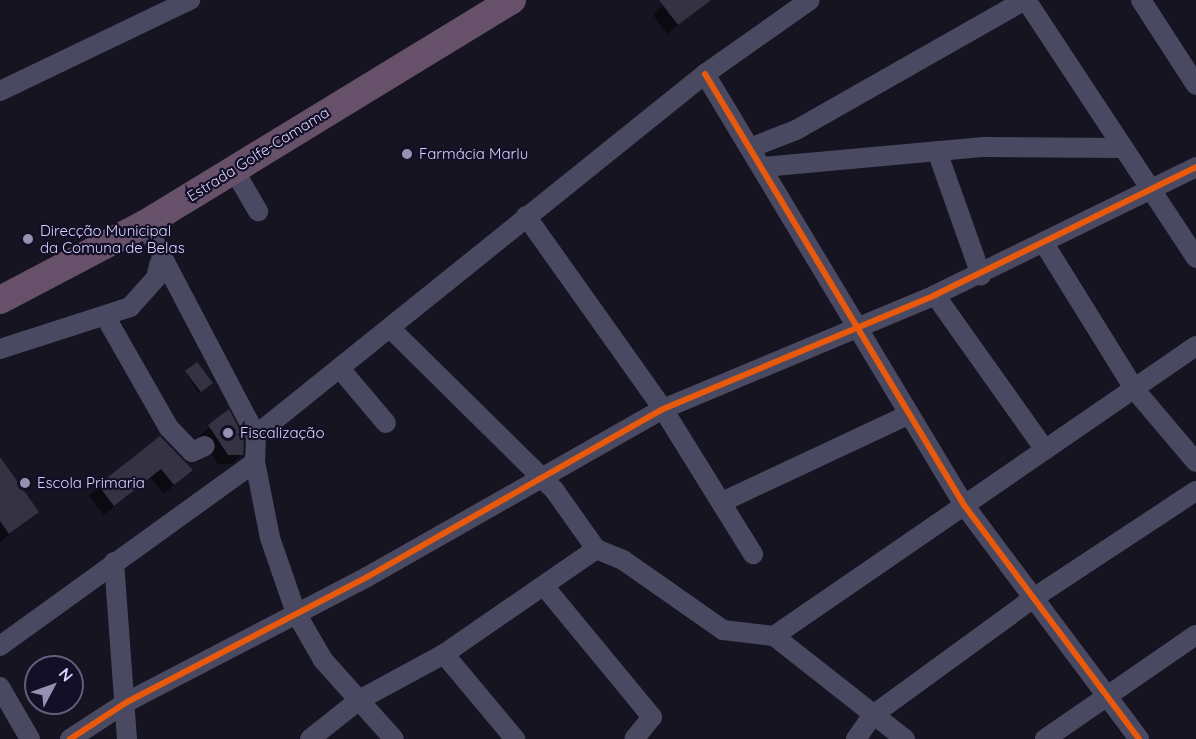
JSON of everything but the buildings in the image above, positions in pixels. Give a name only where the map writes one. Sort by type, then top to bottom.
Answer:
[{"type":"highway","points":[[0,281],[135,212],[482,0]]},
{"type":"highway","name":"Estrada Golfe-Camama","points":[[0,300],[146,224],[512,0]]},
{"type":"street","points":[[0,91],[190,0]]},
{"type":"street","points":[[256,435],[392,330],[526,216],[705,74],[810,0]]},
{"type":"street","points":[[750,148],[898,75],[1026,0],[1196,258]]},
{"type":"street","points":[[1141,0],[1196,85]]},
{"type":"street","points":[[705,74],[763,167],[908,415],[964,505],[1138,739]]},
{"type":"street","points":[[763,167],[937,151],[1122,148]]},
{"type":"street","points":[[937,151],[981,274]]},
{"type":"street","points":[[70,739],[127,702],[540,480],[663,409],[858,330],[936,295],[1046,245],[1149,189],[1196,167]]},
{"type":"street","points":[[234,170],[258,211]]},
{"type":"street","points":[[526,216],[663,409],[753,554]]},
{"type":"street","points":[[146,224],[256,435],[255,462],[280,578],[296,613],[323,660],[394,739]]},
{"type":"street","points":[[1046,245],[1135,390],[1196,462]]},
{"type":"street","points":[[0,349],[105,316],[141,298],[156,278],[162,254]]},
{"type":"street","points":[[936,295],[1045,450]]},
{"type":"street","points":[[105,316],[169,428],[192,452],[205,446]]},
{"type":"street","points":[[392,330],[540,480],[596,549],[623,560],[723,630],[774,636],[905,739]]},
{"type":"street","points":[[774,636],[1196,346]]},
{"type":"street","points":[[342,370],[386,423]]},
{"type":"street","points":[[722,502],[908,415]]},
{"type":"street","points":[[0,646],[255,462]]},
{"type":"street","points":[[856,739],[873,715],[1032,599],[1196,491]]},
{"type":"street","points":[[310,739],[328,732],[359,700],[444,654],[596,549]]},
{"type":"street","points":[[114,562],[127,702],[127,739]]},
{"type":"street","points":[[544,586],[652,717],[634,739]]},
{"type":"street","points":[[1045,739],[1196,635]]},
{"type":"street","points":[[444,654],[515,739]]},
{"type":"street","points":[[0,687],[30,739]]},
{"type":"cycle path","points":[[705,74],[964,505],[1139,739]]},
{"type":"cycle path","points":[[70,739],[127,702],[367,577],[663,409],[935,295],[1196,167]]},
{"type":"place","name":"Farmácia Marlu","points":[[407,154]]},
{"type":"place","name":"Direcção Municipal da Comuna de Belas","points":[[28,239]]},
{"type":"place","name":"Fiscalização","points":[[228,433]]},
{"type":"place","name":"Escola Primaria","points":[[25,483]]}]
